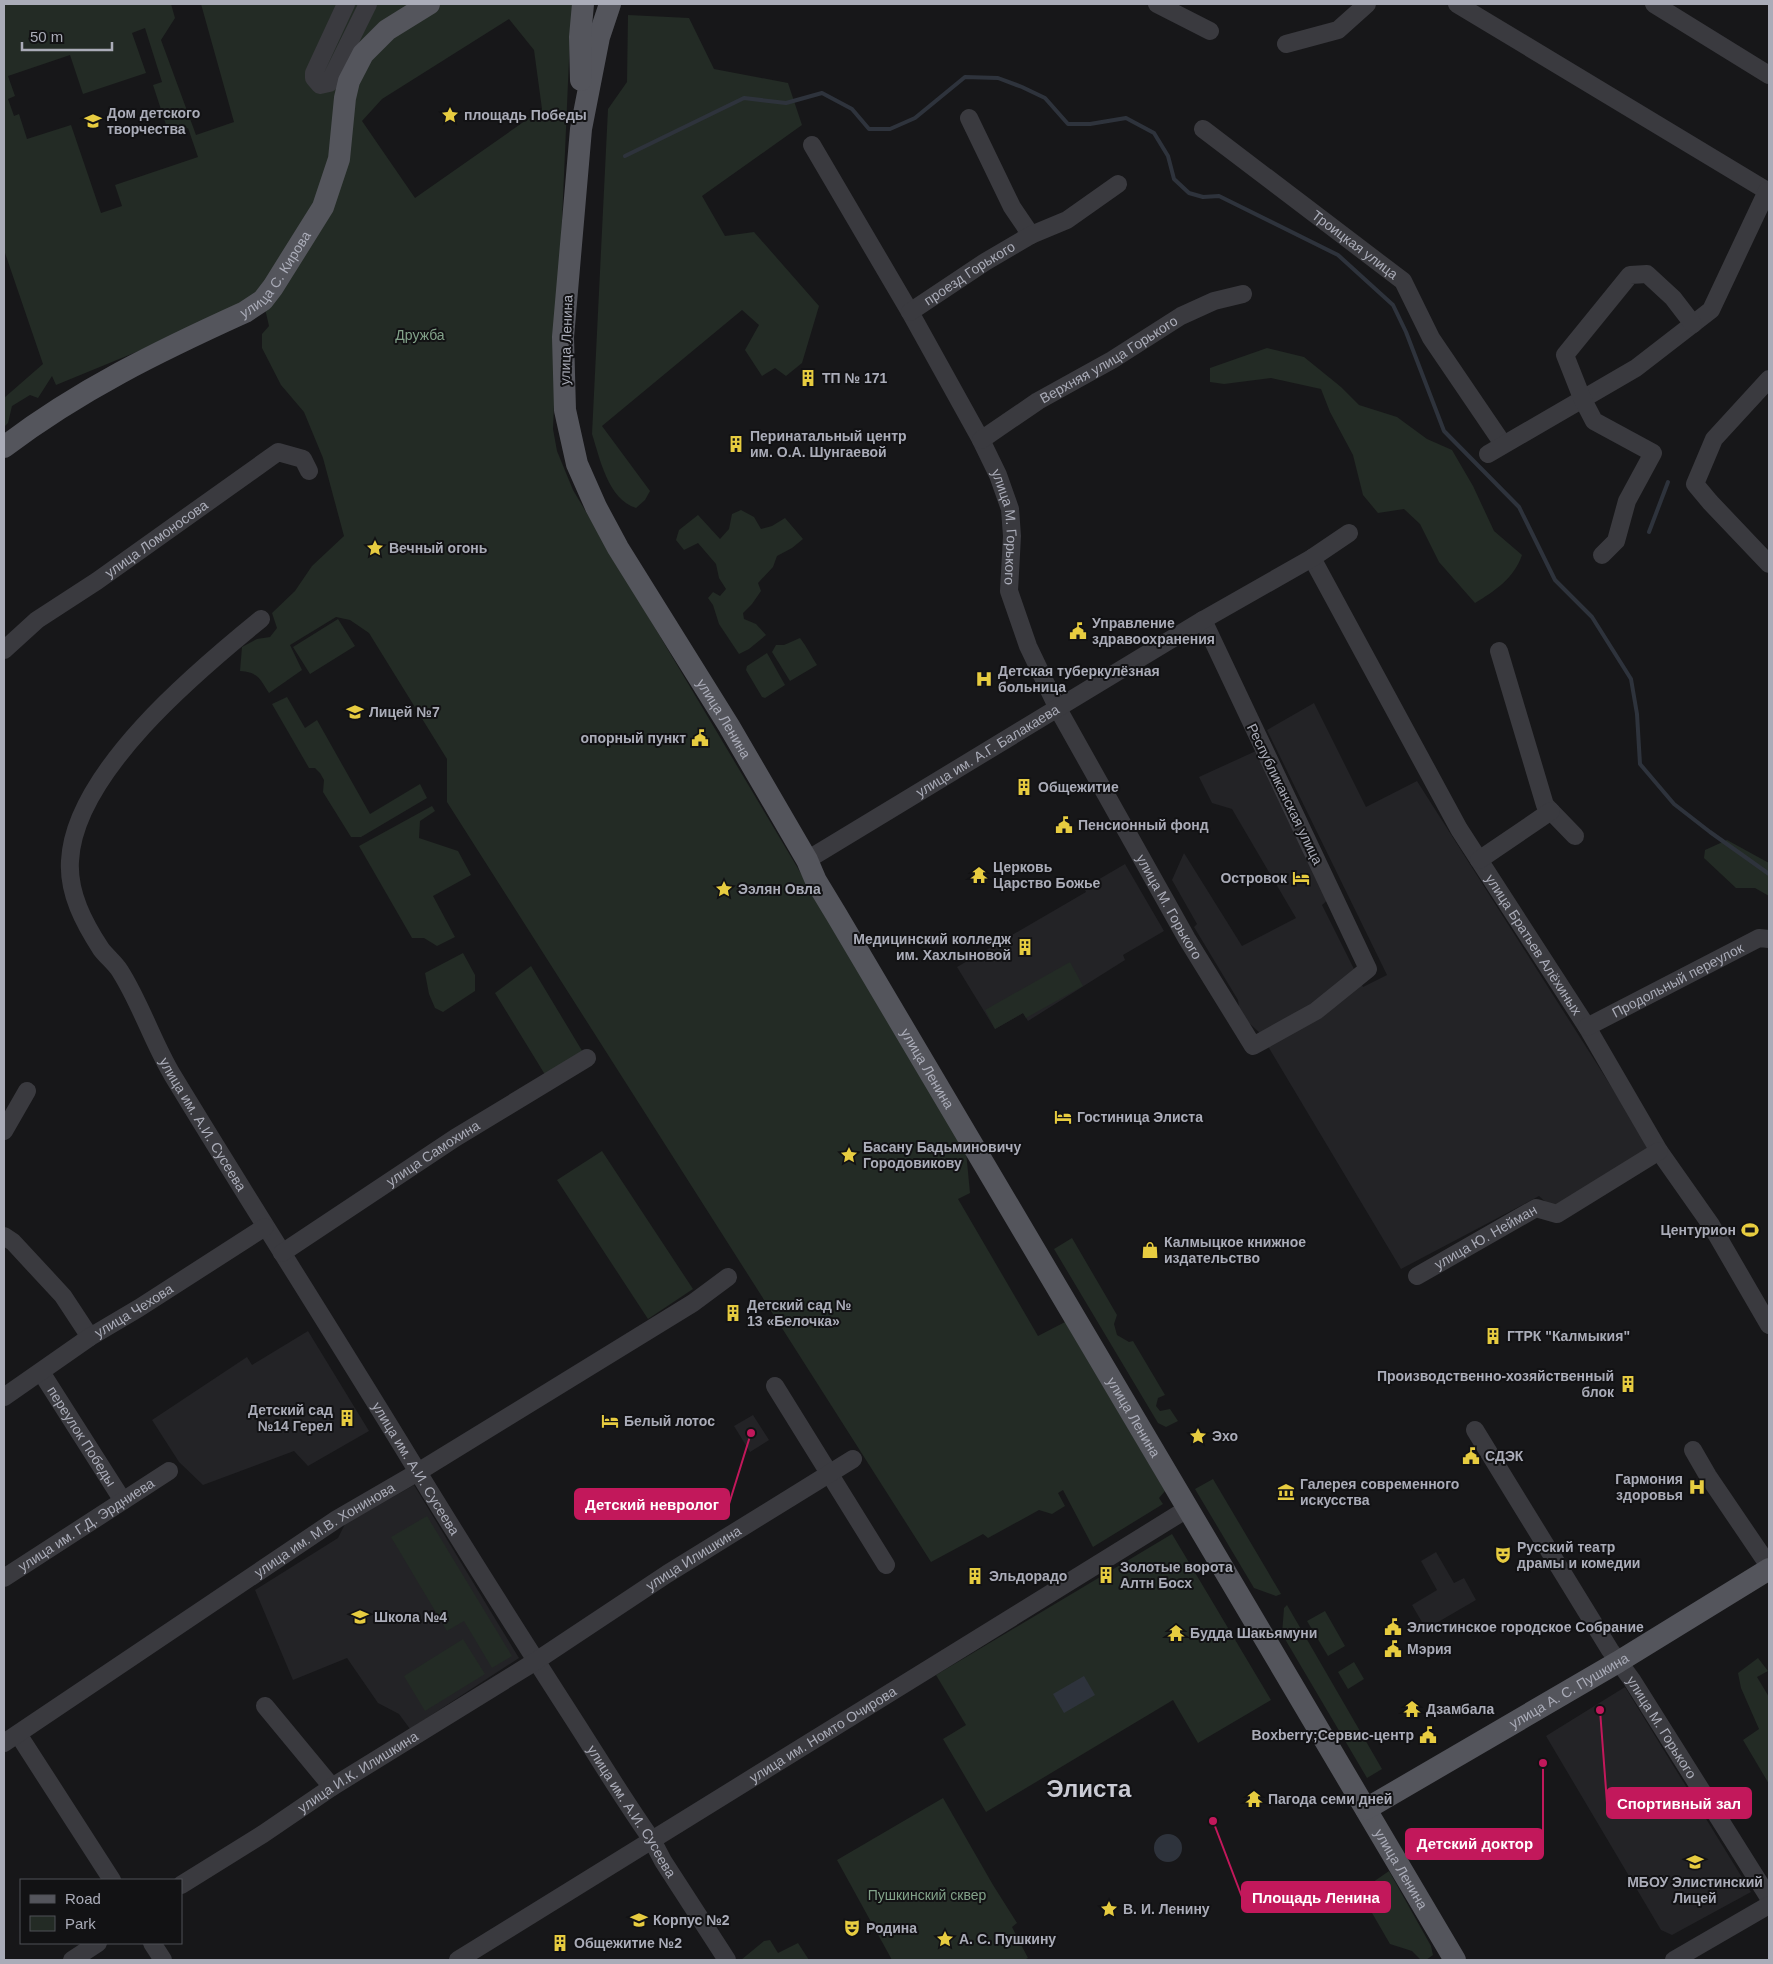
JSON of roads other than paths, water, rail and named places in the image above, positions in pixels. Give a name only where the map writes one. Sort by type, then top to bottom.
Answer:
[{"type":"main road","name":"улица С. Кирова","points":[[4,447],[70,400],[114,375],[244,312],[263,300],[323,207],[339,159],[345,98],[349,81],[363,54],[387,30],[429,4]]},
{"type":"main road","name":"улица Ленина","points":[[583,4],[580,37],[581,129],[563,337],[565,410],[577,464],[596,507],[618,548],[729,726],[807,860],[816,881],[1456,1960]]},
{"type":"main road","name":"улица Ленина","points":[[581,129],[599,38],[610,4]]},
{"type":"main road","name":"улица А. С. Пушкина","points":[[1366,1809],[1618,1662],[1769,1568]]},
{"type":"street","points":[[346,4],[314,73],[314,78],[320,85],[329,83],[368,4]]},
{"type":"street","points":[[1157,4],[1210,30]]},
{"type":"street","points":[[1286,44],[1338,30],[1367,4]]},
{"type":"street","points":[[1457,4],[1768,192],[1711,310],[1636,368],[1488,454]]},
{"type":"street","points":[[1654,4],[1769,75]]},
{"type":"street","name":"проезд Горького","points":[[968,118],[1012,207],[1031,235]]},
{"type":"street","name":"Троицкая улица","points":[[1203,129],[1403,281],[1431,338],[1503,444]]},
{"type":"street","name":"улица М. Горького","points":[[812,145],[910,312],[981,440],[998,475],[1010,509],[1012,536],[1009,591],[1028,646],[1058,709],[1192,947],[1252,1046]]},
{"type":"street","name":"проезд Горького","points":[[910,312],[985,262],[1031,235],[1067,220],[1118,184]]},
{"type":"street","points":[[1602,555],[1616,541],[1627,501],[1652,453],[1594,421],[1582,398],[1565,355],[1630,275],[1647,274],[1673,298],[1693,324]]},
{"type":"street","name":"Верхняя улица Горького","points":[[981,440],[1038,400],[1112,360],[1181,316],[1214,301],[1243,294]]},
{"type":"street","points":[[1769,379],[1714,439],[1695,484],[1769,564]]},
{"type":"street","name":"улица Ломоносова","points":[[4,650],[37,620],[113,570],[278,452],[303,459],[309,471]]},
{"type":"street","name":"улица им. А.Г. Балакаева","points":[[807,860],[1203,620],[1312,558],[1349,533]]},
{"type":"street","name":"улица Братьев Алёхиных","points":[[1312,558],[1459,829],[1588,1027],[1659,1151],[1711,1225],[1769,1324]]},
{"type":"street","name":"улица им. А.И. Сусеева","points":[[261,619],[177,691],[111,765],[80,818],[71,844],[70,876],[80,911],[103,952],[119,969],[170,1071],[265,1227],[536,1661],[727,1960]]},
{"type":"street","name":"Республиканская улица","points":[[1203,620],[1368,969],[1316,1011],[1252,1046]]},
{"type":"street","points":[[1499,651],[1546,805],[1575,836]]},
{"type":"street","points":[[1479,860],[1551,811]]},
{"type":"street","name":"Продольный переулок","points":[[1588,1027],[1759,938],[1769,939]]},
{"type":"street","name":"улица Самохина","points":[[282,1253],[455,1138],[587,1058]]},
{"type":"street","points":[[4,1131],[27,1091]]},
{"type":"street","name":"улица Ю. Нейман","points":[[1417,1276],[1536,1208],[1556,1214],[1659,1151]]},
{"type":"street","name":"улица Чехова","points":[[4,1397],[90,1337],[139,1308],[265,1227]]},
{"type":"street","points":[[4,1236],[13,1242],[63,1296],[90,1337]]},
{"type":"street","name":"улица им. М.В. Хонинова","points":[[11,1739],[337,1519],[418,1472],[693,1303],[728,1277]]},
{"type":"street","name":"переулок Победы","points":[[41,1372],[123,1501]]},
{"type":"street","points":[[775,1386],[886,1565]]},
{"type":"street","name":"улица М. Горького","points":[[1475,1430],[1618,1662],[1637,1688],[1769,1898]]},
{"type":"street","points":[[1693,1450],[1769,1568]]},
{"type":"street","name":"улица Илишкина","points":[[536,1661],[667,1574],[852,1459]]},
{"type":"street","name":"улица им. Г.Д. Эрдниева","points":[[4,1578],[169,1471]]},
{"type":"street","name":"улица им. Номто Очирова","points":[[458,1960],[1187,1509]]},
{"type":"street","name":"улица И.К. Илишкина","points":[[182,1884],[332,1787],[536,1661]]},
{"type":"street","points":[[265,1706],[332,1787]]},
{"type":"street","points":[[11,1739],[111,1879]]},
{"type":"street","points":[[1674,1960],[1769,1905]]},
{"type":"street","points":[[72,1960],[96,1944]]},
{"type":"street","points":[[153,1944],[162,1960]]},
{"type":"waterway","points":[[625,156],[744,98],[786,103],[822,93],[852,109],[869,129],[890,129],[915,118],[965,77],[998,78],[1022,87],[1045,98],[1068,124],[1090,124],[1126,118],[1154,133],[1168,156],[1174,179],[1189,193],[1203,197],[1219,196],[1338,255],[1393,305],[1406,332],[1444,431],[1519,507],[1555,580],[1592,617],[1631,679],[1637,714],[1640,764],[1674,804],[1769,874]]},
{"type":"waterway","points":[[1649,532],[1668,482]]},
{"type":"place","name":"площадь Победы","points":[[450,115]]},
{"type":"place","name":"Дом детского творчества","points":[[93,121]]},
{"type":"place","name":"ТП № 171","points":[[808,378]]},
{"type":"place","name":"Перинатальный центр им. О.А. Шунгаевой","points":[[736,444]]},
{"type":"place","name":"Вечный огонь","points":[[375,548]]},
{"type":"place","name":"Управление здравоохранения","points":[[1078,631]]},
{"type":"place","name":"Детская туберкулёзная больница","points":[[984,679]]},
{"type":"place","name":"Лицей №7","points":[[355,712]]},
{"type":"place","name":"опорный пункт","points":[[700,738]]},
{"type":"place","name":"Общежитие","points":[[1024,787]]},
{"type":"place","name":"Пенсионный фонд","points":[[1064,825]]},
{"type":"place","name":"Церковь Царство Божье","points":[[979,875]]},
{"type":"place","name":"Островок","points":[[1301,878]]},
{"type":"place","name":"Ээлян Овла","points":[[724,889]]},
{"type":"place","name":"Медицинский колледж им. Хахлыновой","points":[[1025,947]]},
{"type":"place","name":"Гостиница Элиста","points":[[1063,1117]]},
{"type":"place","name":"Басану Бадьминовичу Городовикову","points":[[849,1155]]},
{"type":"place","name":"Центурион","points":[[1750,1230]]},
{"type":"place","name":"Калмыцкое книжное издательство","points":[[1150,1250]]},
{"type":"place","name":"Детский сад № 13 «Белочка»","points":[[733,1313]]},
{"type":"place","name":"ГТРК \"Калмыкия\"","points":[[1493,1336]]},
{"type":"place","name":"Производственно-хозяйственный блок","points":[[1628,1384]]},
{"type":"place","name":"Детский сад №14 Герел","points":[[347,1418]]},
{"type":"place","name":"Белый лотос","points":[[610,1421]]},
{"type":"place","name":"Детский невролог","points":[[751,1433]]},
{"type":"place","name":"Эхо","points":[[1198,1436]]},
{"type":"place","name":"СДЭК","points":[[1471,1456]]},
{"type":"place","name":"Гармония здоровья","points":[[1697,1487]]},
{"type":"place","name":"Галерея современного искусства","points":[[1286,1492]]},
{"type":"place","name":"Русский театр драмы и комедии","points":[[1503,1555]]},
{"type":"place","name":"Золотые ворота Алтн Босх","points":[[1106,1575]]},
{"type":"place","name":"Эльдорадо","points":[[975,1576]]},
{"type":"place","name":"Школа №4","points":[[360,1617]]},
{"type":"place","name":"Элистинское городское Собрание","points":[[1393,1627]]},
{"type":"place","name":"Будда Шакьямуни","points":[[1176,1633]]},
{"type":"place","name":"Мэрия","points":[[1393,1649]]},
{"type":"place","name":"Дзамбала","points":[[1412,1709]]},
{"type":"place","name":"Спортивный зал","points":[[1600,1710]]},
{"type":"place","name":"Boxberry;Сервис-центр","points":[[1428,1735]]},
{"type":"place","name":"Детский доктор","points":[[1543,1763]]},
{"type":"place","name":"Пагода семи дней","points":[[1254,1799]]},
{"type":"place","name":"Площадь Ленина","points":[[1213,1821]]},
{"type":"place","name":"МБОУ Элистинский Лицей","points":[[1695,1862]]},
{"type":"place","name":"В. И. Ленину","points":[[1109,1909]]},
{"type":"place","name":"Корпус №2","points":[[639,1920]]},
{"type":"place","name":"Родина","points":[[852,1928]]},
{"type":"place","name":"А. С. Пушкину","points":[[945,1939]]},
{"type":"place","name":"Общежитие №2","points":[[560,1943]]},
{"type":"district","name":"Элиста","points":[[1089,1789]]},
{"type":"park label","name":"Дружба","points":[[420,335]]},
{"type":"park label","name":"Пушкинский сквер","points":[[927,1895]]}]
